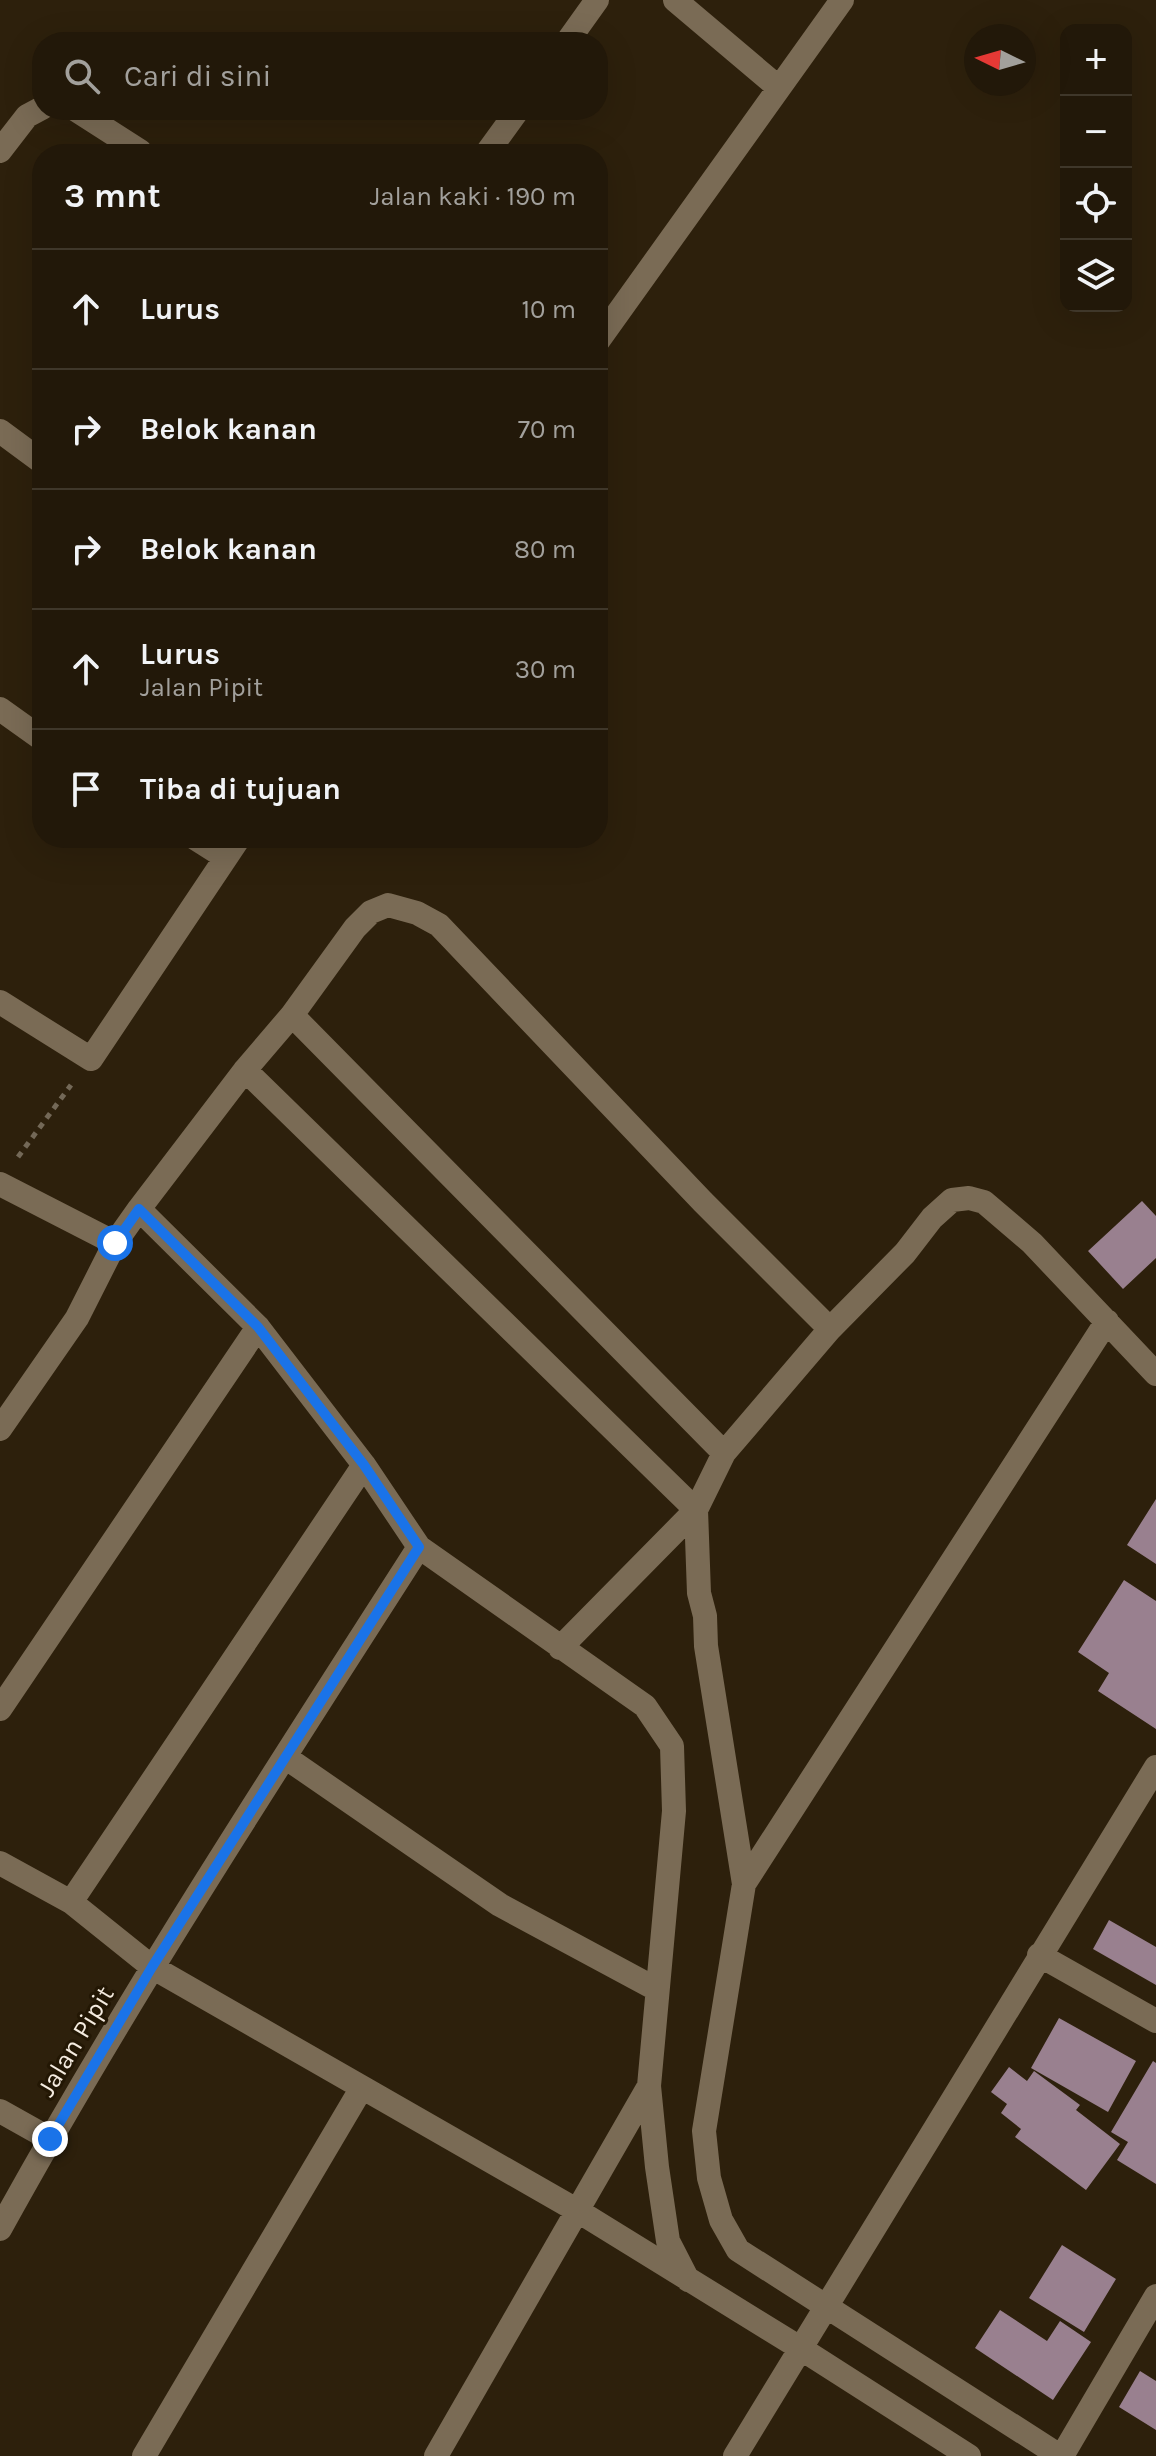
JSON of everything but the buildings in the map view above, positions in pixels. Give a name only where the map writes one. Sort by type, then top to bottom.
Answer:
[{"type":"street","points":[[574,32],[597,0]]},
{"type":"street","points":[[675,0],[779,88]]},
{"type":"street","points":[[608,327],[842,0]]},
{"type":"street","points":[[0,151],[32,113]]},
{"type":"street","points":[[92,120],[129,144]]},
{"type":"street","points":[[493,144],[511,120]]},
{"type":"street","points":[[0,431],[32,455]]},
{"type":"street","points":[[0,709],[32,732]]},
{"type":"street","points":[[0,1002],[91,1059],[232,848]]},
{"type":"street","points":[[5,1414],[77,1318],[115,1243],[139,1209],[245,1070],[292,1015],[355,928],[371,912],[388,905],[401,906],[439,925],[703,1202],[830,1329]]},
{"type":"street","points":[[292,1015],[724,1453]]},
{"type":"street","points":[[245,1070],[696,1510],[699,1593],[705,1616],[706,1646],[744,1884],[704,2131],[709,2178],[721,2220],[738,2250],[1061,2456],[1156,2296]]},
{"type":"street","points":[[0,1184],[115,1243]]},
{"type":"street","points":[[560,1648],[696,1510],[724,1453],[830,1329],[952,1200],[969,1198],[984,1202],[1032,1243],[1156,1374]]},
{"type":"street","points":[[139,1209],[258,1327],[364,1465],[419,1547],[645,1706],[672,1746],[674,1811],[649,2086],[668,2241],[688,2280]]},
{"type":"street","points":[[744,1884],[1107,1321]]},
{"type":"street","points":[[0,1709],[258,1327]]},
{"type":"street","points":[[71,1902],[364,1465]]},
{"type":"street","name":"Jalan Pipit","points":[[0,2229],[152,1967],[419,1547]]},
{"type":"street","points":[[285,1757],[500,1905],[656,1989]]},
{"type":"street","points":[[735,2456],[1156,1767]]},
{"type":"street","points":[[0,1863],[71,1902],[152,1967],[578,2211],[969,2456]]},
{"type":"street","points":[[1039,1955],[1156,2021]]},
{"type":"street","points":[[436,2456],[649,2086]]},
{"type":"street","points":[[144,2456],[361,2089]]},
{"type":"street","points":[[0,2111],[50,2139]]},
{"type":"path","points":[[20,1154],[70,1088]]},
{"type":"route","points":[[50,2139],[152,1967],[419,1547],[364,1465],[258,1327],[139,1209],[115,1243]]}]
